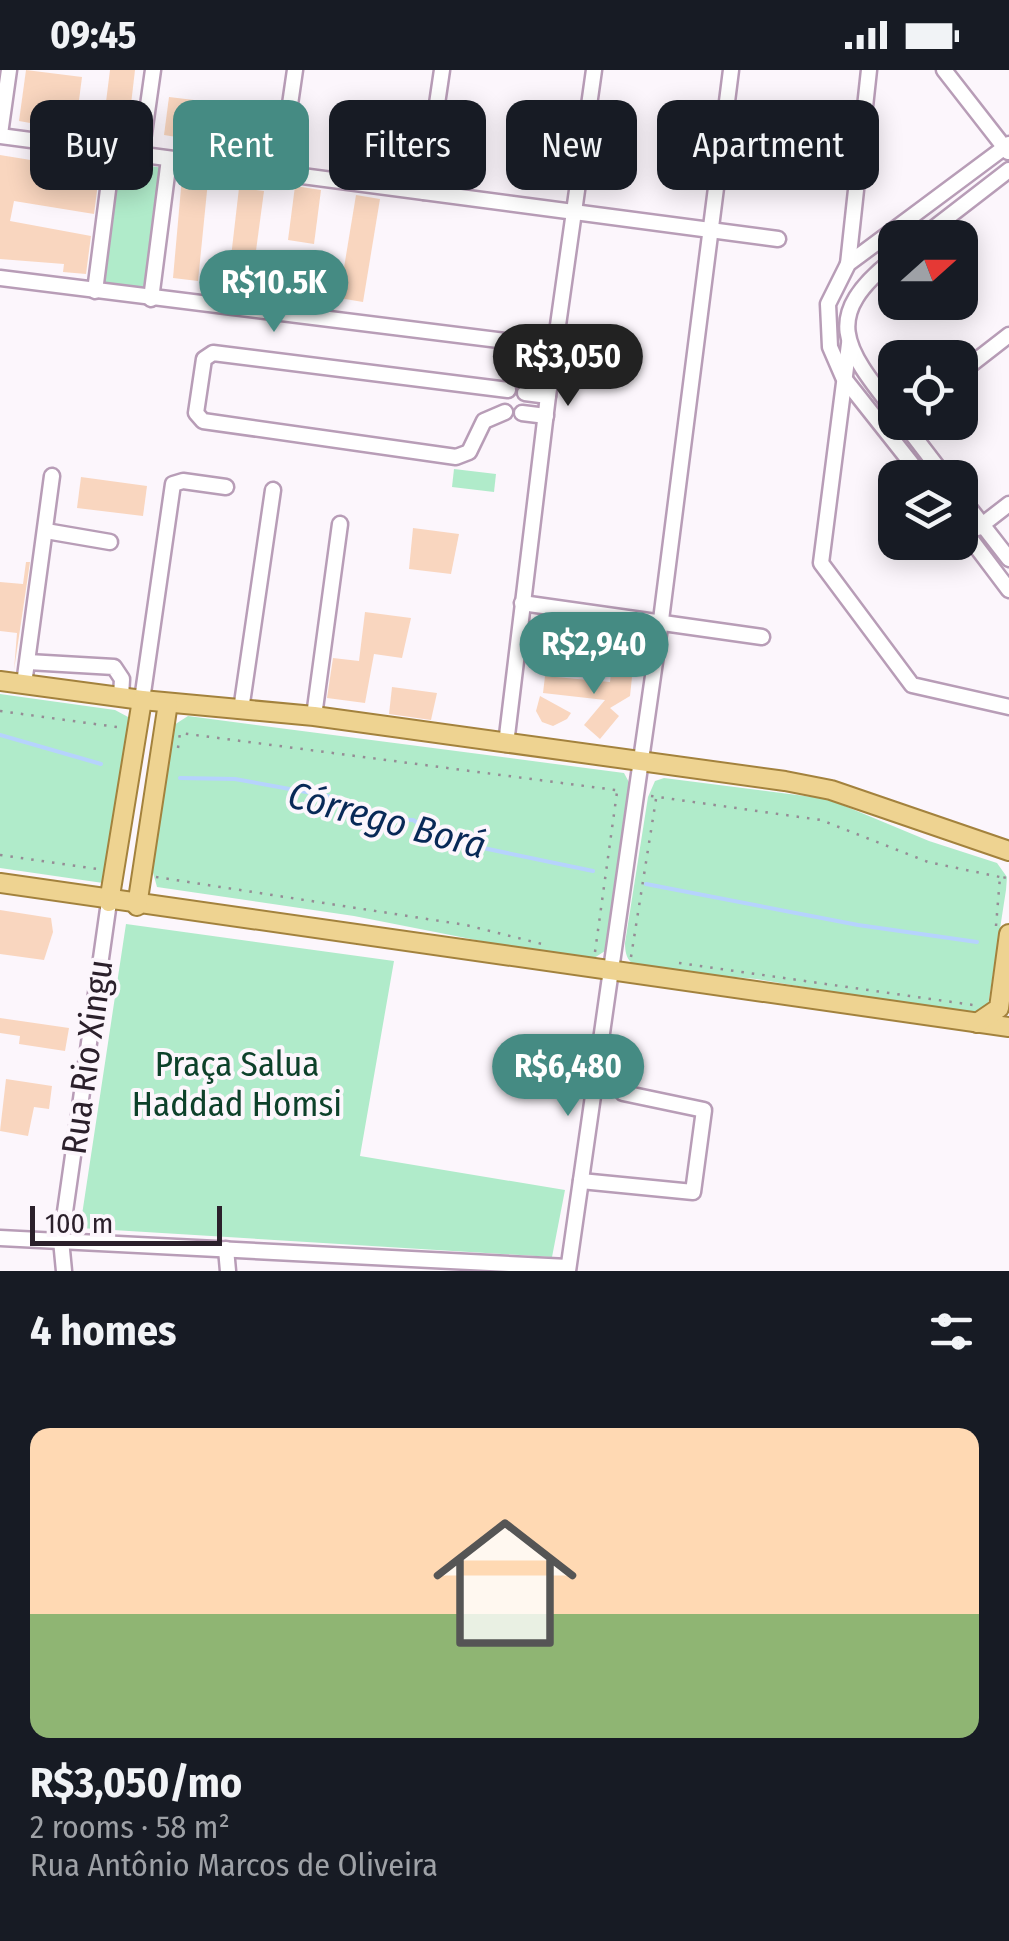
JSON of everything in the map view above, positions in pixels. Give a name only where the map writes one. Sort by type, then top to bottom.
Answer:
[{"type":"main road","points":[[0,681],[168,703],[314,716],[832,790],[1007,852]]},
{"type":"main road","points":[[110,902],[142,700]]},
{"type":"main road","points":[[137,906],[168,703]]},
{"type":"main road","points":[[0,883],[137,906],[613,965],[996,1018],[1009,934]]},
{"type":"street","points":[[9,70],[0,135],[30,140]]},
{"type":"street","points":[[149,100],[153,70]]},
{"type":"street","points":[[291,100],[295,70]]},
{"type":"street","points":[[424,192],[442,70]]},
{"type":"street","points":[[506,744],[554,347],[594,70]]},
{"type":"street","points":[[0,1238],[226,1250],[375,1264],[568,1269],[662,620],[731,70]]},
{"type":"street","points":[[848,264],[870,70]]},
{"type":"street","points":[[878,416],[843,378],[833,358],[827,317],[832,293],[848,264],[862,252],[1007,148],[944,70]]},
{"type":"street","points":[[153,156],[173,159]]},
{"type":"street","points":[[150,298],[169,158]]},
{"type":"street","points":[[944,220],[1009,170]]},
{"type":"street","points":[[309,178],[778,239]]},
{"type":"street","points":[[95,291],[108,190]]},
{"type":"street","points":[[852,236],[876,273],[855,295],[850,309],[821,563],[912,686],[1009,707]]},
{"type":"street","points":[[0,278],[554,347]]},
{"type":"street","points":[[978,360],[1009,335]]},
{"type":"street","points":[[849,344],[854,360],[878,390]]},
{"type":"street","points":[[212,353],[506,390],[500,413],[480,425],[470,452],[456,457],[203,421],[196,412],[204,358],[212,353]]},
{"type":"street","points":[[525,392],[548,396]]},
{"type":"street","points":[[522,413],[546,416]]},
{"type":"street","points":[[838,422],[872,413]]},
{"type":"street","points":[[910,440],[929,460]]},
{"type":"street","points":[[31,662],[52,476]]},
{"type":"street","points":[[142,700],[173,484],[183,481],[226,487]]},
{"type":"street","points":[[241,710],[274,490]]},
{"type":"street","points":[[978,525],[1009,504]]},
{"type":"street","points":[[978,519],[1009,559]]},
{"type":"street","points":[[314,716],[340,524]]},
{"type":"street","points":[[46,532],[110,542]]},
{"type":"street","points":[[978,549],[1009,590]]},
{"type":"street","points":[[522,603],[762,637]]},
{"type":"street","points":[[24,684],[37,641]]},
{"type":"street","points":[[31,662],[114,667],[122,678],[120,697]]},
{"type":"street","name":"Rua Rio Xingu","points":[[64,1271],[60,1240],[110,902]]},
{"type":"street","points":[[581,1181],[693,1192],[704,1110],[623,1093]]},
{"type":"street","points":[[226,1250],[228,1271]]},
{"type":"path","points":[[0,711],[122,728]]},
{"type":"path","points":[[177,751],[180,733],[821,820],[928,862],[1000,877]]},
{"type":"path","points":[[613,965],[595,955],[618,790]]},
{"type":"path","points":[[645,959],[631,958],[656,797]]},
{"type":"path","points":[[0,855],[114,872]]},
{"type":"path","points":[[141,875],[466,925],[543,944]]},
{"type":"path","points":[[670,962],[996,1018]]},
{"type":"green space","points":[[153,166],[164,168],[148,290],[101,284],[112,190],[153,190]]},
{"type":"green space","points":[[454,469],[496,474],[494,492],[452,487]]},
{"type":"green space","points":[[0,694],[115,710],[130,718],[108,879],[103,883],[0,868]]},
{"type":"green space","points":[[188,716],[624,773],[631,786],[605,951],[588,962],[354,916],[157,887],[152,869],[174,725]]},
{"type":"green space","points":[[664,778],[828,799],[929,841],[997,863],[1007,877],[988,1006],[980,1013],[963,1014],[756,979],[648,969],[633,964],[625,943],[648,797],[655,781]]},
{"type":"green space","name":"Praça Salua Haddad Homsi","points":[[126,924],[394,961],[360,1156],[565,1190],[552,1257],[80,1228]]},
{"type":"building","points":[[26,70],[82,77],[79,100],[30,100],[30,123],[19,121]]},
{"type":"building","points":[[110,70],[135,70],[132,100],[106,100]]},
{"type":"building","points":[[169,97],[194,100],[173,100],[173,136],[164,135]]},
{"type":"building","points":[[0,155],[30,160],[30,190],[97,190],[94,214],[14,201],[10,221],[91,236],[86,274],[63,272],[64,264],[0,259]]},
{"type":"building","points":[[181,190],[207,190],[198,281],[173,278]]},
{"type":"building","points":[[239,190],[264,191],[251,288],[228,283]]},
{"type":"building","points":[[294,190],[321,190],[314,244],[288,240]]},
{"type":"building","points":[[356,195],[380,199],[363,302],[339,298]]},
{"type":"building","points":[[81,477],[147,486],[143,516],[77,508]]},
{"type":"building","points":[[413,528],[459,534],[451,574],[409,569]]},
{"type":"building","points":[[26,562],[30,562],[14,670],[17,633],[0,631],[0,582],[23,584]]},
{"type":"building","points":[[365,612],[411,618],[402,658],[374,654],[365,703],[327,698],[333,658],[359,661]]},
{"type":"building","points":[[611,674],[632,677],[630,696],[610,708],[619,716],[600,739],[584,725],[605,700],[543,693],[545,676],[610,682]]},
{"type":"building","points":[[392,687],[437,693],[431,720],[389,714]]},
{"type":"building","points":[[540,696],[571,713],[567,719],[553,726],[542,722],[536,711]]},
{"type":"building","points":[[0,910],[51,918],[53,932],[44,960],[0,954]]},
{"type":"building","points":[[0,1018],[69,1028],[65,1051],[19,1044],[20,1036],[0,1033]]},
{"type":"building","points":[[6,1079],[52,1086],[49,1109],[34,1107],[28,1136],[0,1131]]},
{"type":"waterway","name":"Córrego Borá","points":[[0,735],[101,764]]},
{"type":"waterway","name":"Córrego Borá","points":[[180,778],[235,779],[328,796],[380,819],[413,820],[445,840],[593,871]]},
{"type":"waterway","name":"Córrego Borá","points":[[646,884],[858,925],[977,942]]}]
